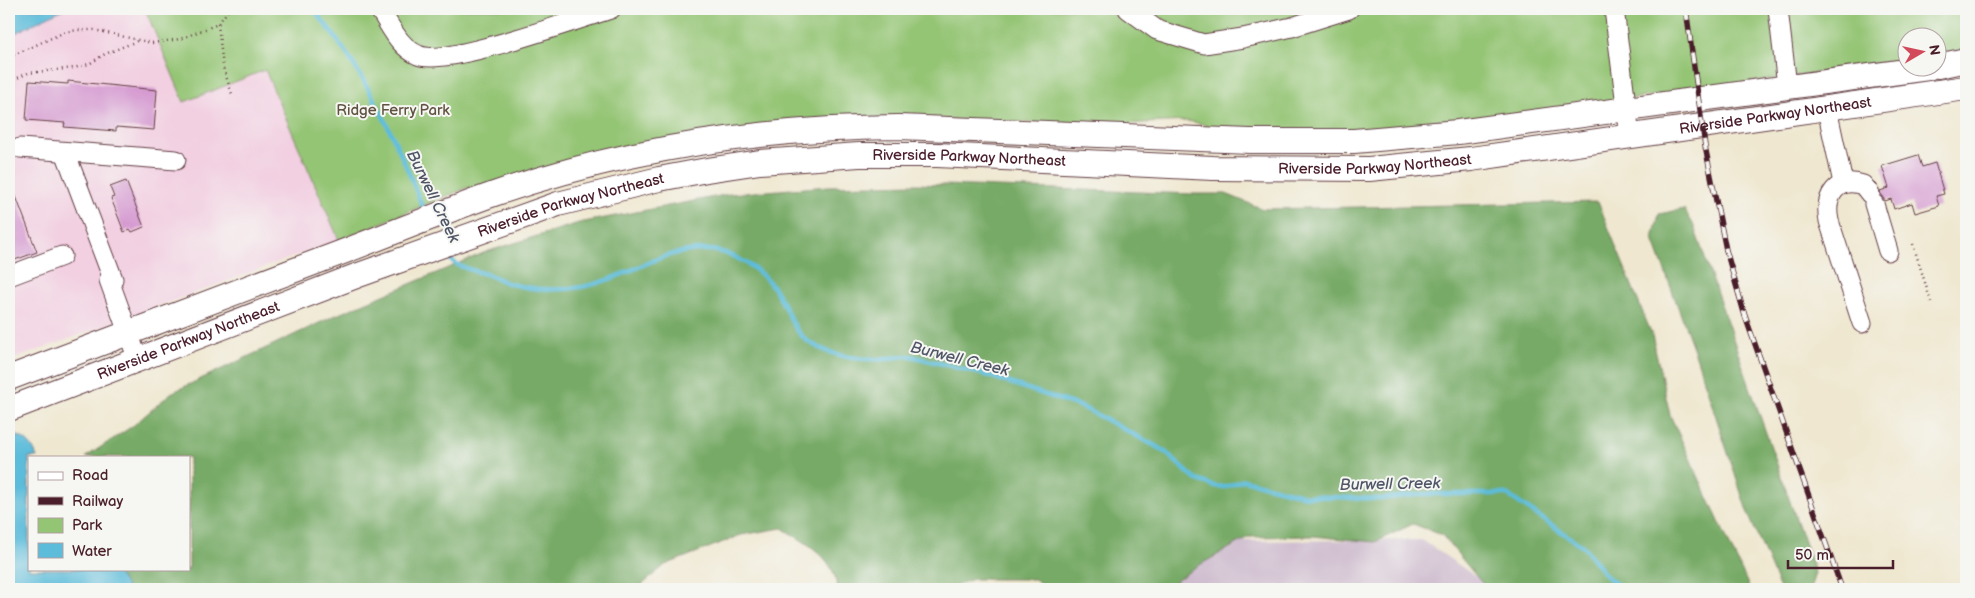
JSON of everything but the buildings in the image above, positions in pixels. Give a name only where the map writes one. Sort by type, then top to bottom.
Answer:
[{"type":"main road","points":[[1948,64],[1966,60]]},
{"type":"main road","name":"Riverside Parkway Northeast","points":[[9,378],[475,201],[594,165],[659,150],[744,135],[845,127],[947,127],[1308,142],[1407,138],[1898,72]]},
{"type":"main road","name":"Riverside Parkway Northeast","points":[[9,409],[356,276],[558,204],[659,179],[760,162],[859,155],[937,155],[1223,168],[1369,169],[1472,159],[1827,110],[1966,88]]},
{"type":"main road","points":[[9,366],[110,327],[128,333]]},
{"type":"lane","points":[[379,9],[397,38],[409,50],[420,56],[434,59],[465,53],[611,9]]},
{"type":"lane","points":[[1128,9],[1157,30],[1204,44],[1268,33],[1340,11]]},
{"type":"lane","points":[[1614,9],[1630,137]]},
{"type":"lane","points":[[1778,9],[1787,86]]},
{"type":"lane","points":[[1827,110],[1843,183]]},
{"type":"lane","points":[[1223,168],[1224,139]]},
{"type":"lane","points":[[20,148],[176,160]]},
{"type":"lane","points":[[65,152],[138,360]]},
{"type":"lane","points":[[1862,323],[1828,214],[1832,193],[1843,183],[1853,182],[1863,185],[1872,199],[1888,252]]},
{"type":"lane","points":[[9,276],[62,256]]},
{"type":"path","points":[[9,57],[65,32],[78,30],[94,30],[138,40],[166,42],[218,24],[229,9]]},
{"type":"path","points":[[218,24],[222,60],[232,94]]},
{"type":"path","points":[[9,82],[28,73],[74,68],[89,64],[105,54],[138,40]]},
{"type":"path","points":[[1913,244],[1931,302]]},
{"type":"shaded area","points":[[63,9],[145,9],[184,101],[265,70],[339,240],[9,361],[9,36]]},
{"type":"shaded area","points":[[1422,540],[1494,589],[1151,589],[1219,541]]},
{"type":"green space","name":"Ridge Ferry Park","points":[[145,9],[1966,9],[1966,49],[1948,53],[1948,28],[1898,28],[1898,61],[1452,124],[1331,132],[1210,129],[1203,124],[1187,121],[1098,125],[886,117],[469,195],[469,187],[339,240],[265,70],[184,102]]},
{"type":"green space","points":[[916,184],[1226,194],[1263,209],[1598,202],[1652,335],[1670,415],[1750,589],[1487,589],[1442,535],[1413,524],[1375,542],[1313,536],[1249,537],[1194,568],[1165,589],[1047,589],[1035,579],[973,579],[947,589],[838,589],[835,577],[825,559],[810,546],[782,528],[741,535],[665,565],[637,589],[110,589],[97,570],[190,570],[190,456],[88,456],[134,425],[171,393],[334,316],[486,252],[579,223],[730,194],[829,186]]},
{"type":"green space","points":[[1684,209],[1693,224],[1815,573],[1810,589],[1780,589],[1747,511],[1695,353],[1653,239],[1659,214]]},
{"type":"water","points":[[9,9],[63,9],[9,36]]},
{"type":"water","points":[[9,434],[19,436],[27,441],[37,456],[28,456],[28,570],[116,570],[128,589],[9,589]]},
{"type":"waterway","name":"Burwell Creek","points":[[313,9],[348,56],[377,105],[402,157],[424,211]]},
{"type":"waterway","name":"Burwell Creek","points":[[444,252],[458,265],[468,269],[507,283],[545,289],[570,289],[595,284],[662,257],[686,251],[712,250],[724,253],[757,270],[774,288],[801,335],[812,344],[829,352],[867,359],[885,359],[900,356],[915,357],[986,375],[1082,407],[1163,450],[1195,479],[1214,486],[1225,487],[1244,480],[1306,496],[1379,499],[1423,494],[1506,494],[1584,547],[1605,575],[1623,589]]},
{"type":"railway","points":[[1686,9],[1705,146],[1726,250],[1745,316],[1842,589]]}]
